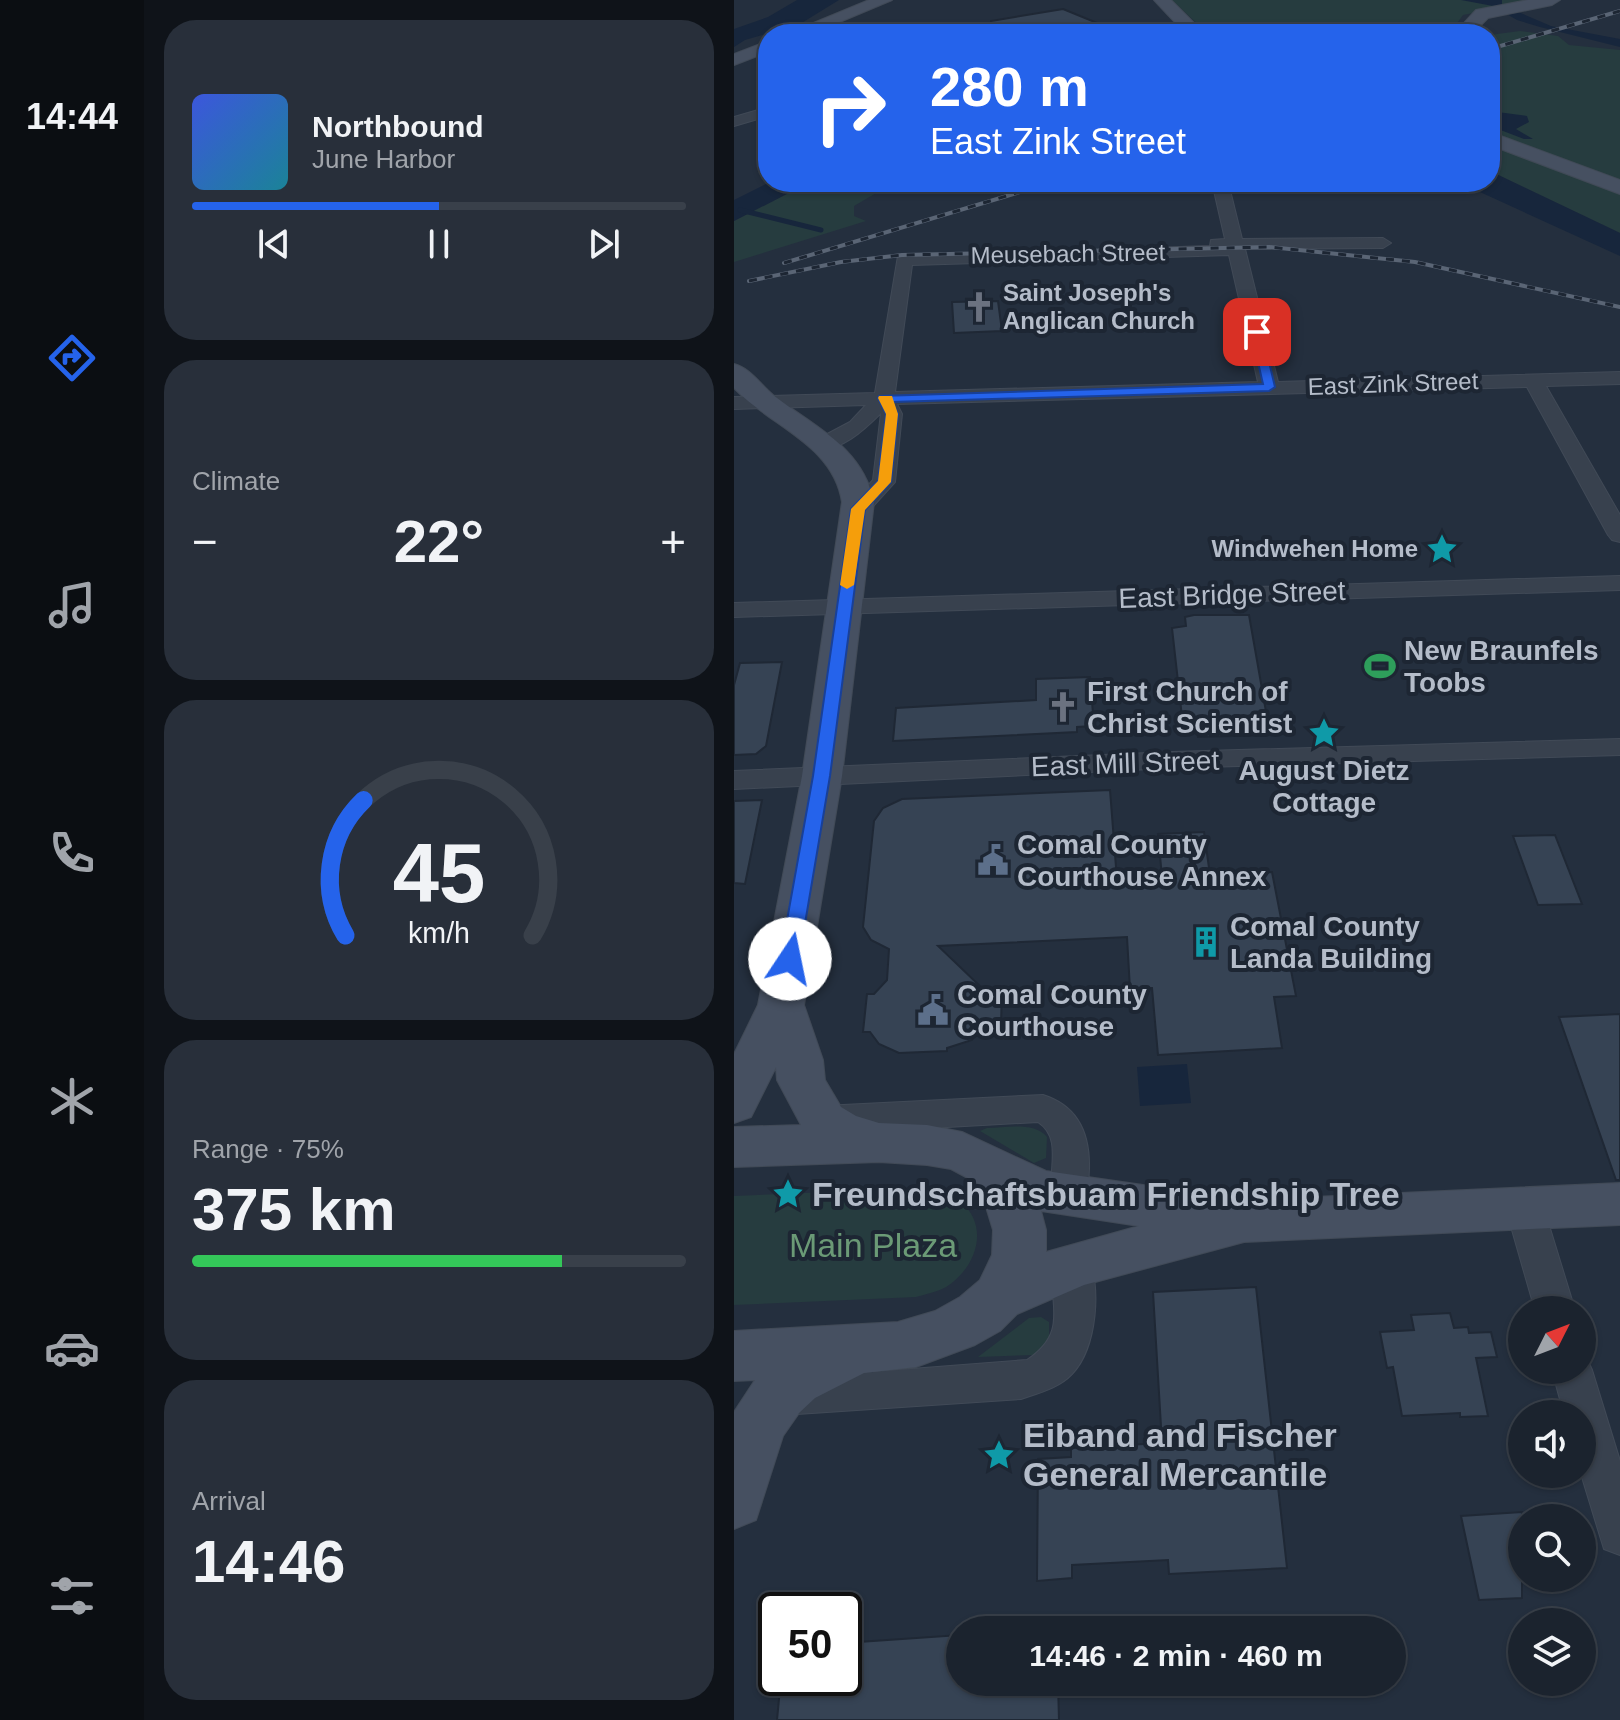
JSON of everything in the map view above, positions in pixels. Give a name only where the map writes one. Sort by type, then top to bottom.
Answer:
[{"type":"main road","points":[[822,24],[884,0]]},
{"type":"main road","points":[[1162,0],[1186,24]]},
{"type":"main road","points":[[1472,24],[1482,14],[1552,0]]},
{"type":"main road","points":[[734,60],[758,50]]},
{"type":"main road","points":[[1500,142],[1620,187]]},
{"type":"main road","points":[[734,372],[764,402],[840,459],[853,478],[858,509],[822,776],[781,1005],[734,1104]]},
{"type":"main road","points":[[781,1005],[799,1060],[801,1080],[823,1120],[841,1131],[879,1142]]},
{"type":"main road","points":[[734,1147],[879,1142],[927,1145],[962,1152],[1037,1190],[1247,1221],[1620,1204]]},
{"type":"main road","points":[[999,1172],[1015,1201],[1021,1248],[1016,1269],[1003,1296]]},
{"type":"main road","points":[[734,1356],[884,1347],[923,1341],[961,1325],[1003,1296],[1073,1265],[1247,1221]]},
{"type":"main road","points":[[734,1500],[746,1456],[772,1398],[795,1377],[819,1366],[884,1347]]},
{"type":"street","points":[[734,122],[758,114]]},
{"type":"street","points":[[1223,192],[1269,387]]},
{"type":"street","name":"Meusebach Street","points":[[884,398],[904,260],[1383,243]]},
{"type":"street","name":"Meusebach Street","points":[[1082,246],[1236,247]]},
{"type":"street","name":"East Zink Street","points":[[734,403],[1620,378]]},
{"type":"street","points":[[1533,380],[1620,535]]},
{"type":"street","points":[[823,444],[857,426],[884,398],[892,414],[884,482],[858,509]]},
{"type":"street","name":"East Bridge Street","points":[[734,610],[1620,583]]},
{"type":"street","name":"East Mill Street","points":[[734,780],[1172,760],[1620,747]]},
{"type":"street","points":[[823,1120],[1043,1108],[1056,1114],[1068,1132],[1069,1196]]},
{"type":"street","points":[[1525,1209],[1551,1296]]},
{"type":"street","points":[[772,1398],[1021,1381],[1035,1377],[1059,1363],[1073,1338],[1073,1265]]},
{"type":"street","points":[[1576,1384],[1620,1534]]},
{"type":"green space","points":[[1172,0],[1537,0],[1463,15],[1456,24],[1197,24]]},
{"type":"green space","points":[[1520,31],[1558,36],[1569,45],[1620,50],[1620,182],[1500,139],[1500,34]]},
{"type":"green space","points":[[1500,147],[1620,191],[1620,233],[1500,176]]},
{"type":"green space","points":[[791,192],[878,192],[854,206],[854,216],[866,221],[734,262],[734,221]]},
{"type":"green space","points":[[1019,1126],[1041,1132],[1047,1137],[1046,1158],[1034,1163],[980,1131]]},
{"type":"green space","name":"Main Plaza","points":[[926,1188],[961,1202],[975,1224],[976,1248],[971,1259],[965,1270],[946,1287],[916,1297],[734,1305],[734,1196]]},
{"type":"green space","points":[[1041,1317],[1049,1322],[1049,1343],[1033,1355],[978,1357],[1029,1318]]},
{"type":"water","points":[[797,0],[839,0],[800,24],[758,24],[758,36],[734,47],[734,29],[768,17]]},
{"type":"water","points":[[1461,0],[1502,0],[1502,5],[1551,26],[1620,39],[1620,47],[1540,27],[1517,20],[1493,6]]},
{"type":"water","points":[[1500,112],[1527,116],[1529,122],[1516,129],[1533,139],[1524,139],[1500,130]]},
{"type":"water","points":[[1500,176],[1620,233],[1620,256],[1480,192],[1500,192]]},
{"type":"water","points":[[758,188],[758,192],[791,192],[734,221],[734,200]]},
{"type":"water","points":[[1187,1064],[1191,1103],[1140,1106],[1137,1067]]},
{"type":"building","points":[[1063,9],[1100,24],[991,24],[991,21]]},
{"type":"building","points":[[998,301],[1002,331],[954,333],[952,302]]},
{"type":"building","points":[[1249,615],[1268,723],[1265,723],[1267,735],[1198,737],[1196,725],[1183,726],[1172,628],[1186,626],[1185,617]]},
{"type":"building","points":[[782,662],[766,746],[756,754],[734,755],[734,685],[740,663]]},
{"type":"building","points":[[1090,677],[1094,726],[1077,727],[1077,732],[893,741],[896,708],[1036,700],[1036,679]]},
{"type":"building","points":[[1110,790],[1117,880],[1162,877],[1158,834],[1204,832],[1210,875],[1272,872],[1296,996],[1274,997],[1282,1048],[1158,1055],[1152,988],[1130,989],[1127,937],[938,946],[983,989],[1002,988],[1001,1026],[982,1027],[972,1040],[947,1048],[947,1051],[899,1053],[879,1044],[870,1032],[863,1032],[867,994],[874,994],[887,980],[889,949],[871,940],[863,927],[874,821],[883,808],[902,799]]},
{"type":"building","points":[[762,800],[745,884],[734,883],[734,801]]},
{"type":"building","points":[[1555,835],[1582,904],[1538,905],[1513,836]]},
{"type":"building","points":[[1620,1014],[1620,1180],[1616,1180],[1559,1017]]},
{"type":"building","points":[[1256,1287],[1287,1568],[1169,1574],[1168,1560],[1072,1565],[1072,1578],[1037,1581],[1038,1459],[1071,1457],[1071,1448],[1162,1443],[1153,1292]]},
{"type":"building","points":[[1450,1313],[1454,1328],[1468,1327],[1469,1333],[1491,1332],[1497,1357],[1476,1358],[1488,1416],[1460,1417],[1460,1413],[1402,1416],[1393,1367],[1387,1368],[1380,1332],[1414,1330],[1411,1315]]},
{"type":"building","points":[[1508,1513],[1508,1592],[1522,1592],[1522,1598],[1479,1600],[1461,1516]]},
{"type":"building","points":[[946,1636],[946,1696],[1058,1696],[1059,1720],[777,1720],[779,1696],[862,1696],[862,1642]]},
{"type":"waterway","points":[[740,210],[821,230]]},
{"type":"railway","points":[[1500,46],[1620,11]]},
{"type":"railway","points":[[784,263],[1020,192]]},
{"type":"railway","points":[[749,281],[841,262],[902,255],[1269,247],[1415,262],[1620,307]]},
{"type":"slow traffic","points":[[847,585],[858,509],[884,482],[892,414],[884,398],[887,398]]},
{"type":"place","name":"Saint Joseph's Anglican Church","points":[[979,307]]},
{"type":"place","name":"Windwehen Home","points":[[1442,549]]},
{"type":"place","name":"New Braunfels Toobs","points":[[1380,666]]},
{"type":"place","name":"First Church of Christ Scientist","points":[[1063,707]]},
{"type":"place","name":"August Dietz Cottage","points":[[1324,733]]},
{"type":"place","name":"Comal County Courthouse Annex","points":[[993,860]]},
{"type":"place","name":"Comal County Landa Building","points":[[1206,942]]},
{"type":"place","name":"Comal County Courthouse","points":[[933,1010]]},
{"type":"place","name":"Freundschaftsbuam Friendship Tree","points":[[788,1194]]},
{"type":"place","name":"Eiband and Fischer General Mercantile","points":[[999,1455]]},
{"type":"route","points":[[790,959],[822,776],[858,509],[884,482],[892,414],[884,398],[1269,387],[1257,332]]}]
